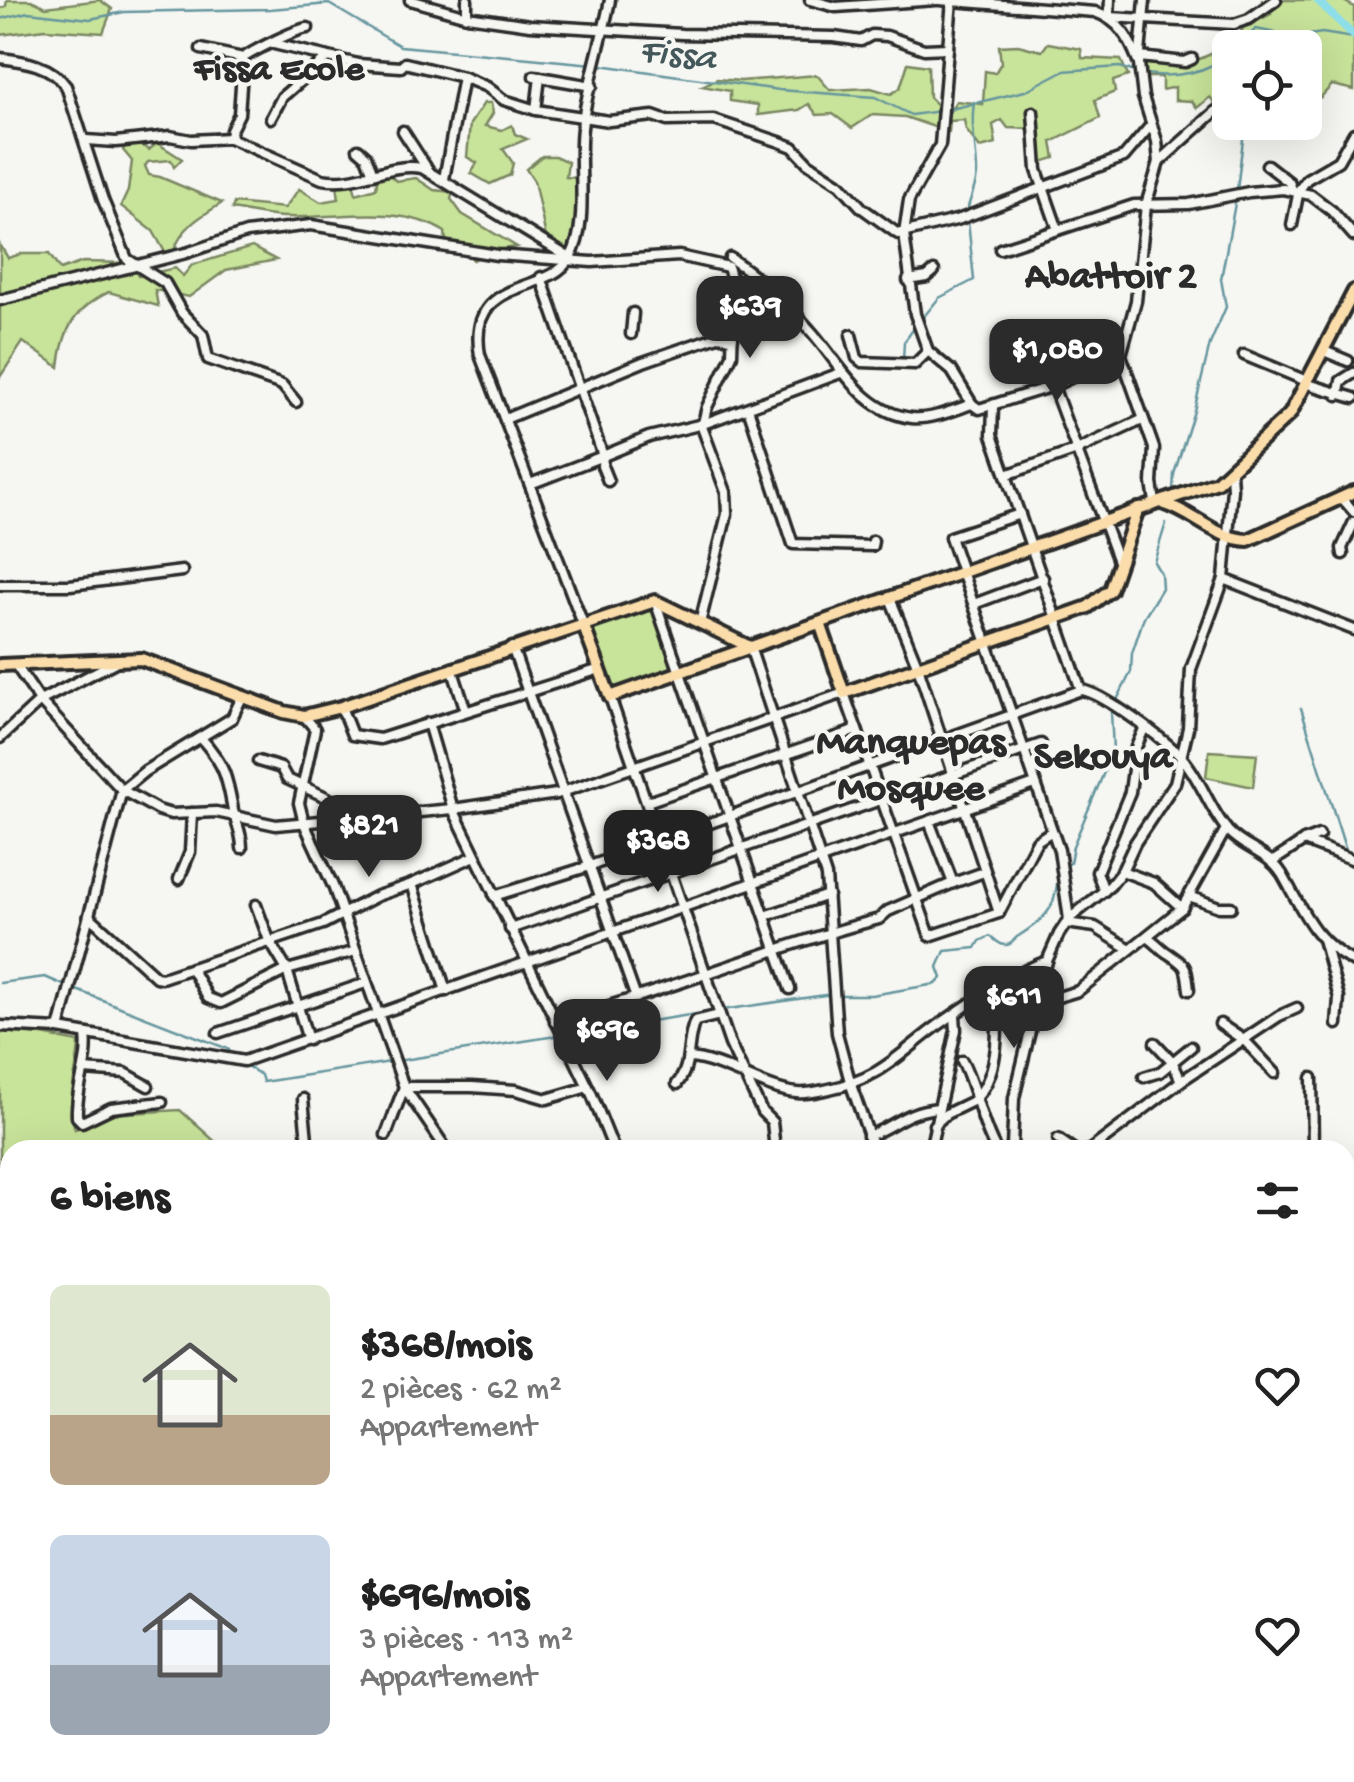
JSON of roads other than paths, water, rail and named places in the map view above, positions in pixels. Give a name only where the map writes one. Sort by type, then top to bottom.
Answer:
[{"type":"main road","points":[[583,624],[610,697],[1224,477],[1290,414],[1354,291]]},
{"type":"main road","points":[[1159,502],[1240,540],[1255,539],[1354,492]]},
{"type":"main road","points":[[820,623],[844,693],[1056,618],[1102,599],[1110,590],[1138,509]]},
{"type":"main road","points":[[0,665],[123,658],[164,665],[242,698],[304,716],[655,600],[750,647]]},
{"type":"street","points":[[410,0],[509,24],[834,36],[861,41],[872,35],[924,48],[948,48]]},
{"type":"street","points":[[467,0],[467,16]]},
{"type":"street","points":[[583,624],[480,355],[478,330],[482,318],[502,296],[555,271],[570,258],[578,228],[584,117],[610,0]]},
{"type":"street","points":[[813,0],[852,7],[938,0],[1049,4],[1095,12],[1109,17],[1130,41],[1140,61]]},
{"type":"street","points":[[952,0],[940,145],[909,200],[904,234],[908,280],[928,351],[952,371],[972,404],[980,409],[1053,386],[1121,355]]},
{"type":"street","points":[[1109,17],[1110,0]]},
{"type":"street","points":[[1145,0],[1140,61],[1159,162],[1146,205],[1136,301],[1121,355],[1154,448],[1152,482],[1159,502]]},
{"type":"street","points":[[1109,17],[1234,24],[1249,19],[1276,0]]},
{"type":"street","points":[[201,49],[242,58],[294,30],[308,28]]},
{"type":"street","points":[[274,44],[402,68],[405,63],[412,63],[463,77],[488,87],[504,100],[536,110],[609,120],[638,116],[667,121],[714,120],[793,148],[898,234],[960,219],[1124,157],[1150,126]]},
{"type":"street","points":[[270,118],[282,98],[328,57]]},
{"type":"street","points":[[0,58],[43,67],[59,76],[66,86],[103,200],[127,259],[165,282],[182,313],[203,336],[208,360],[282,385],[296,402]]},
{"type":"street","points":[[230,138],[239,114],[242,58]]},
{"type":"street","points":[[1140,61],[1192,59]]},
{"type":"street","points":[[536,110],[537,76],[592,86]]},
{"type":"street","points":[[444,179],[463,77]]},
{"type":"street","points":[[1033,112],[1037,170],[1058,230]]},
{"type":"street","points":[[1159,162],[1212,115]]},
{"type":"street","points":[[403,131],[428,170]]},
{"type":"street","points":[[1292,226],[1295,190],[1338,161],[1354,133]]},
{"type":"street","points":[[86,140],[230,138],[322,179],[352,180],[397,166],[428,170],[570,258]]},
{"type":"street","points":[[358,148],[373,174]]},
{"type":"street","points":[[1267,165],[1295,190]]},
{"type":"street","points":[[1000,249],[1122,208],[1190,204],[1250,192],[1295,190],[1312,195],[1354,236]]},
{"type":"street","points":[[0,300],[276,227],[311,226],[496,255],[592,262],[679,256],[728,267],[734,287],[732,355],[702,424],[726,492],[727,514],[700,623]]},
{"type":"street","points":[[730,258],[763,282],[808,327],[870,402],[911,418],[972,404]]},
{"type":"street","points":[[908,280],[928,276],[934,270]]},
{"type":"street","points":[[541,277],[564,350],[574,364],[608,481]]},
{"type":"street","points":[[631,334],[633,313]]},
{"type":"street","points":[[852,335],[857,358],[862,362],[914,364],[928,351]]},
{"type":"street","points":[[506,419],[718,336],[733,338]]},
{"type":"street","points":[[1324,350],[1348,361]]},
{"type":"street","points":[[1244,355],[1338,395],[1354,398]]},
{"type":"street","points":[[530,484],[648,437],[702,424],[843,372]]},
{"type":"street","points":[[1338,395],[1341,380],[1354,374]]},
{"type":"street","points":[[1053,386],[1119,564]]},
{"type":"street","points":[[748,408],[793,544],[872,546],[873,541]]},
{"type":"street","points":[[993,408],[992,436],[1081,690]]},
{"type":"street","points":[[1006,476],[1142,420]]},
{"type":"street","points":[[1224,477],[1232,489]]},
{"type":"street","points":[[1012,1140],[1014,1098],[1047,961],[1068,921],[1122,871],[1135,843],[1175,784],[1188,728],[1191,669],[1224,578],[1232,489],[1224,477]]},
{"type":"street","points":[[1342,498],[1354,512],[1343,554]]},
{"type":"street","points":[[1020,514],[950,538],[1052,831],[1063,870],[1068,921]]},
{"type":"street","points":[[0,585],[70,585],[182,570]]},
{"type":"street","points":[[974,604],[1043,578]]},
{"type":"street","points":[[1224,578],[1354,630]]},
{"type":"street","points":[[890,598],[918,667],[999,913]]},
{"type":"street","points":[[655,600],[790,989]]},
{"type":"street","points":[[750,647],[822,859],[837,1034],[870,1140]]},
{"type":"street","points":[[512,648],[636,998]]},
{"type":"street","points":[[0,738],[40,701],[123,658]]},
{"type":"street","points":[[15,664],[40,701],[122,790],[158,810],[234,815],[276,825],[453,810],[564,792],[844,693],[930,936],[999,913],[1037,841],[1052,831]]},
{"type":"street","points":[[452,668],[466,711]]},
{"type":"street","points":[[341,706],[352,735],[380,739],[600,668]]},
{"type":"street","points":[[494,896],[590,866],[1081,690],[1115,705],[1181,756],[1226,829],[1240,843],[1266,855],[1305,918],[1322,938],[1354,962]]},
{"type":"street","points":[[610,697],[704,972],[762,1112],[772,1122],[774,1140]]},
{"type":"street","points":[[59,1030],[122,790],[232,718],[242,698]]},
{"type":"street","points":[[304,716],[315,729],[299,803],[304,822],[342,914],[404,1087],[440,1140]]},
{"type":"street","points":[[428,723],[453,810],[588,1086],[610,1140]]},
{"type":"street","points":[[1104,891],[1098,872],[1130,792],[1136,747],[1144,729]]},
{"type":"street","points":[[647,802],[857,730]]},
{"type":"street","points":[[202,738],[218,757],[230,781],[234,815],[242,826],[242,848]]},
{"type":"street","points":[[510,929],[1041,744]]},
{"type":"street","points":[[258,761],[281,768],[287,780],[328,798]]},
{"type":"street","points":[[0,1026],[59,1030],[240,1061],[1034,784]]},
{"type":"street","points":[[179,879],[190,852],[192,813]]},
{"type":"street","points":[[929,821],[953,884]]},
{"type":"street","points":[[1040,995],[1078,991],[1182,908],[1226,829]]},
{"type":"street","points":[[1272,862],[1319,835]]},
{"type":"street","points":[[1304,841],[1350,859]]},
{"type":"street","points":[[89,916],[162,978],[323,924],[475,856]]},
{"type":"street","points":[[1122,871],[1154,883],[1182,908]]},
{"type":"street","points":[[555,1022],[776,948],[880,919],[888,911],[984,872]]},
{"type":"street","points":[[412,884],[446,991]]},
{"type":"street","points":[[765,916],[828,895]]},
{"type":"street","points":[[1191,897],[1231,908]]},
{"type":"street","points":[[256,905],[269,940],[288,970],[308,1040]]},
{"type":"street","points":[[1068,921],[1095,927],[1130,948]]},
{"type":"street","points":[[1147,937],[1186,965],[1189,990]]},
{"type":"street","points":[[1322,938],[1339,998],[1337,1024]]},
{"type":"street","points":[[192,968],[208,998],[221,1002],[288,970],[356,952]]},
{"type":"street","points":[[689,1058],[705,1059],[723,1070],[796,1093],[851,1084],[882,1070],[955,1014],[1047,961]]},
{"type":"street","points":[[218,1033],[366,982]]},
{"type":"street","points":[[934,1125],[977,1098],[990,1076],[996,1044],[994,990]]},
{"type":"street","points":[[1103,1140],[1181,1082],[1297,1008]]},
{"type":"street","points":[[678,1084],[689,1058],[695,1021],[719,1012]]},
{"type":"street","points":[[932,1140],[956,1030],[955,1014]]},
{"type":"street","points":[[1220,1024],[1244,1040],[1275,1074]]},
{"type":"street","points":[[86,1034],[88,1051],[76,1107],[82,1122],[112,1108],[162,1102]]},
{"type":"street","points":[[1155,1043],[1172,1061],[1181,1082]]},
{"type":"street","points":[[1144,1077],[1160,1072],[1191,1046]]},
{"type":"street","points":[[962,1061],[991,1140]]},
{"type":"street","points":[[84,1070],[125,1073],[148,1086]]},
{"type":"street","points":[[1312,1078],[1313,1140]]},
{"type":"street","points":[[404,1087],[472,1086],[516,1090],[546,1099],[588,1086]]},
{"type":"street","points":[[386,1135],[404,1087]]},
{"type":"street","points":[[303,1099],[307,1140]]},
{"type":"street","points":[[868,1136],[885,1130],[893,1120],[938,1108]]},
{"type":"waterway","points":[[1317,0],[1354,36]]},
{"type":"waterway","name":"Fissa","points":[[0,19],[28,12],[90,19],[124,12],[329,4],[400,46],[593,64],[779,90],[875,97],[911,115],[941,111]]},
{"type":"waterway","name":"Fissa","points":[[1255,30],[1261,30]]},
{"type":"waterway","name":"Fissa","points":[[1322,33],[1354,38]]},
{"type":"waterway","name":"Fissa","points":[[1145,74],[1190,73],[1212,65]]},
{"type":"waterway","name":"Fissa","points":[[947,110],[1025,91],[1063,71],[1120,67],[1135,72]]},
{"type":"waterway","points":[[967,212],[977,173],[974,102]]},
{"type":"waterway","points":[[1237,190],[1243,140]]},
{"type":"waterway","points":[[1173,491],[1174,474],[1210,344],[1226,307],[1221,279],[1236,198]]},
{"type":"waterway","points":[[921,320],[939,298],[974,280],[968,221]]},
{"type":"waterway","points":[[903,360],[904,342],[915,327]]},
{"type":"waterway","points":[[1064,867],[1070,863],[1073,846],[1113,751],[1111,712],[1131,672],[1132,653],[1144,617],[1162,588],[1161,574],[1154,562],[1166,523]]},
{"type":"waterway","points":[[1301,708],[1347,854]]},
{"type":"waterway","points":[[723,1010],[825,995],[872,995],[936,984],[942,978],[938,967],[945,951],[976,948],[990,936],[1008,945],[1043,918],[1055,894],[1058,871]]},
{"type":"waterway","points":[[0,983],[45,977],[66,986]]},
{"type":"waterway","points":[[74,989],[228,1049],[236,1058]]},
{"type":"waterway","points":[[242,1063],[261,1075],[263,1082],[715,1011]]},
{"type":"district","name":"Fissa Ecole","points":[[279,65]]},
{"type":"district","name":"Abattoir 2","points":[[1111,272]]},
{"type":"district","name":"Sekouya","points":[[1103,752]]},
{"type":"district","name":"Manquepas Mosquee","points":[[911,761]]}]
